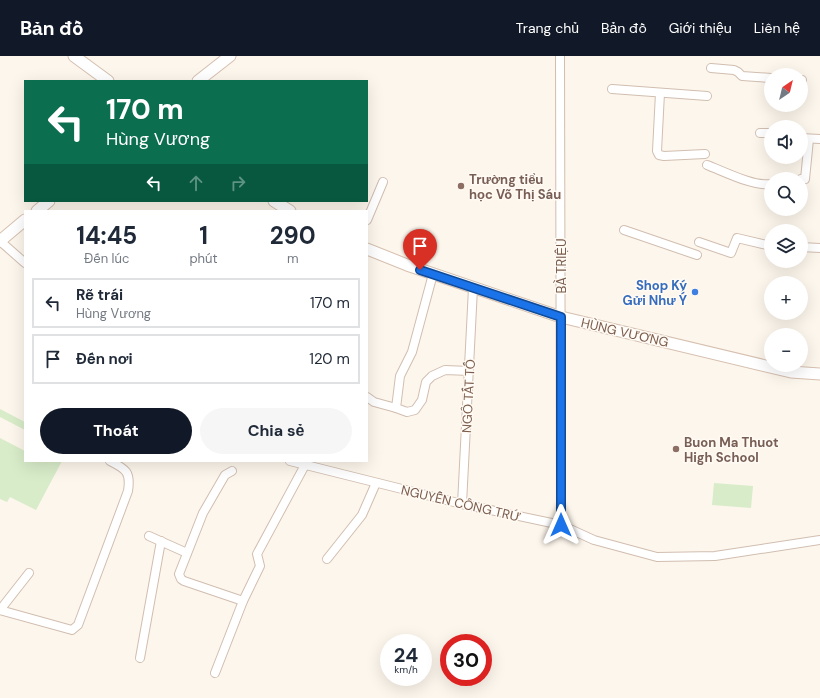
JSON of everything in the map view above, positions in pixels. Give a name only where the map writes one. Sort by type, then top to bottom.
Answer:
[{"type":"street","points":[[74,56],[107,80]]},
{"type":"street","points":[[199,80],[230,56]]},
{"type":"street","name":"BÀ TRIỆU","points":[[560,56],[561,525]]},
{"type":"street","points":[[711,68],[734,70],[742,76],[764,78]]},
{"type":"street","points":[[612,89],[707,96]]},
{"type":"street","points":[[660,93],[657,151],[659,155],[705,154]]},
{"type":"street","points":[[808,139],[820,139]]},
{"type":"street","points":[[707,165],[743,179],[764,184]]},
{"type":"street","points":[[368,218],[383,182]]},
{"type":"street","points":[[38,210],[48,202]]},
{"type":"street","points":[[276,202],[288,210]]},
{"type":"street","points":[[24,221],[0,241],[24,262]]},
{"type":"street","points":[[624,230],[697,255]]},
{"type":"street","points":[[699,242],[731,253],[736,238],[764,244]]},
{"type":"street","points":[[808,247],[820,248]]},
{"type":"street","name":"HÙNG VƯƠNG","points":[[368,250],[473,288],[561,317],[791,372],[820,374]]},
{"type":"street","points":[[396,408],[400,376],[412,352],[433,274]]},
{"type":"street","name":"NGÔ TẤT TỐ","points":[[462,504],[473,288]]},
{"type":"street","points":[[368,398],[374,402],[407,412],[415,410],[422,400],[426,382],[432,376],[445,370],[469,371]]},
{"type":"street","points":[[29,573],[0,610],[72,630],[78,625],[130,483],[128,473],[124,468],[112,462]]},
{"type":"street","name":"NGUYỄN CÔNG TRỨ","points":[[294,462],[462,504],[561,525],[594,540],[656,557],[715,556],[820,540]]},
{"type":"street","points":[[215,673],[243,601],[260,566],[257,554],[305,465]]},
{"type":"street","points":[[232,471],[225,475],[203,513],[179,574],[181,579],[196,586],[243,601]]},
{"type":"street","points":[[327,559],[362,515],[376,483]]},
{"type":"street","points":[[149,536],[187,553]]},
{"type":"street","points":[[140,658],[161,541]]},
{"type":"green space","points":[[0,409],[24,421],[24,429],[0,417]]},
{"type":"green space","points":[[0,438],[24,450],[24,462],[61,462],[36,510],[10,497],[7,502],[0,499]]},
{"type":"green space","points":[[714,483],[753,486],[751,508],[712,505]]},
{"type":"place","name":"Trường tiểu học Võ Thị Sáu","points":[[461,186]]},
{"type":"place","name":"Shop Ký Gửi Như Ý","points":[[695,292]]},
{"type":"place","name":"Buon Ma Thuot High School","points":[[676,449]]},
{"type":"route","points":[[420,270],[561,317],[561,525]]}]
